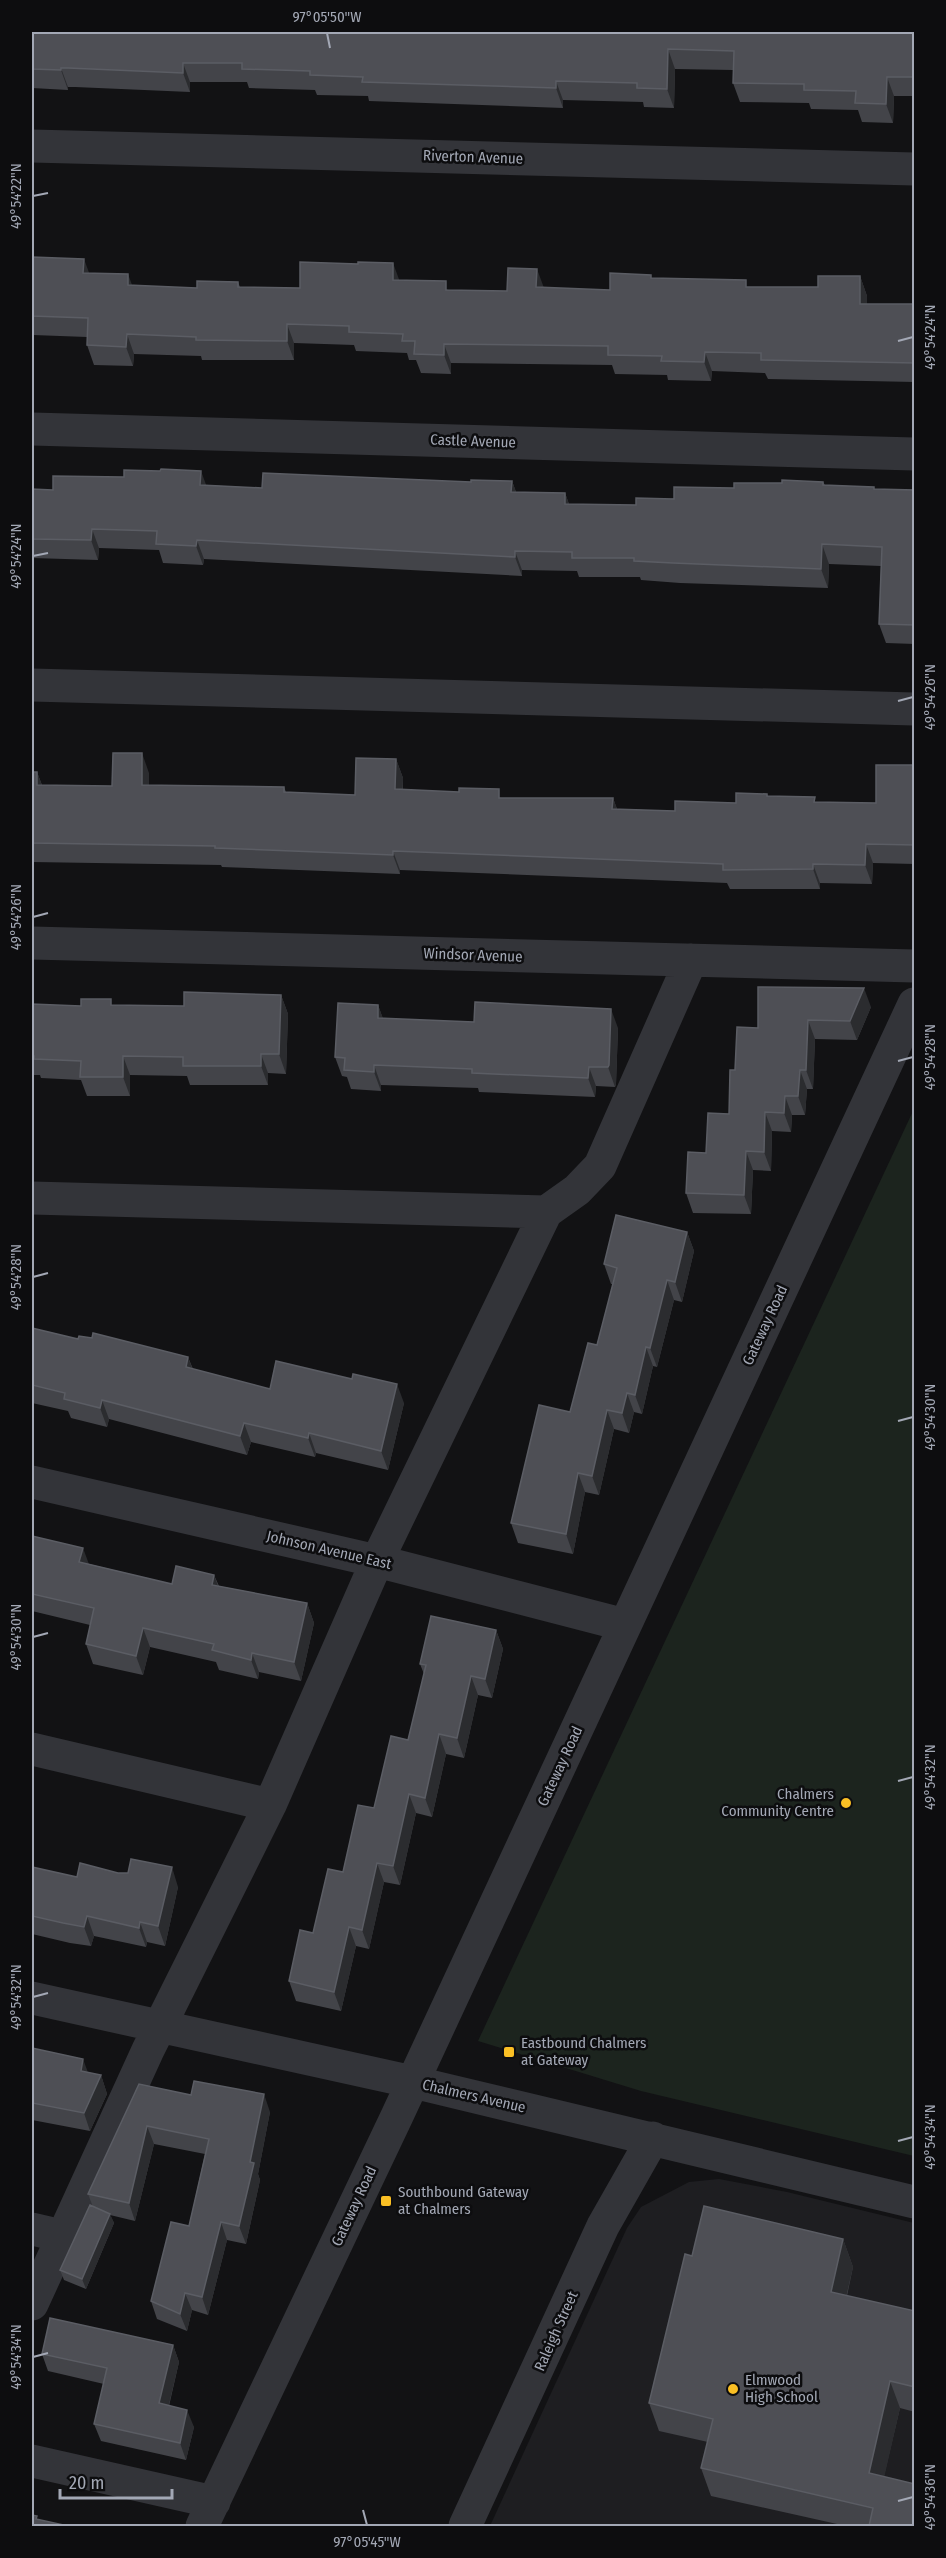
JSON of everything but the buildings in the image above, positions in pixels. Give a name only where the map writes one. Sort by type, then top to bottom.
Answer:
[{"type":"street","name":"Riverton Avenue","points":[[32,146],[915,169]]},
{"type":"street","name":"Castle Avenue","points":[[32,429],[915,454]]},
{"type":"street","points":[[32,685],[915,709]]},
{"type":"street","name":"Windsor Avenue","points":[[32,943],[915,966]]},
{"type":"street","points":[[32,2304],[47,2232],[160,2027],[270,1805],[377,1561],[546,1212],[577,1190],[600,1166],[691,960]]},
{"type":"street","name":"Gateway Road","points":[[208,2514],[413,2082],[915,1004]]},
{"type":"street","points":[[32,1198],[546,1212]]},
{"type":"street","name":"Johnson Avenue East","points":[[32,1482],[377,1561],[626,1625]]},
{"type":"street","points":[[32,1749],[270,1805]]},
{"type":"street","name":"Chalmers Avenue","points":[[32,1998],[413,2082],[915,2202]]},
{"type":"street","name":"Raleigh Street","points":[[465,2526],[603,2226],[653,2138]]},
{"type":"street","points":[[32,2461],[208,2514]]},
{"type":"shaded area","points":[[914,1109],[914,2156],[641,2091],[478,2041]]},
{"type":"shaded area","name":"Elmwood High School","points":[[719,2179],[787,2192],[914,2223],[914,2526],[490,2526],[627,2228],[641,2207],[689,2182]]},
{"type":"place","name":"Chalmers Community Centre","points":[[846,1803]]},
{"type":"place","name":"Eastbound Chalmers at Gateway","points":[[509,2052]]},
{"type":"place","name":"Southbound Gateway at Chalmers","points":[[386,2201]]},
{"type":"place","name":"Elmwood High School","points":[[733,2389]]}]
